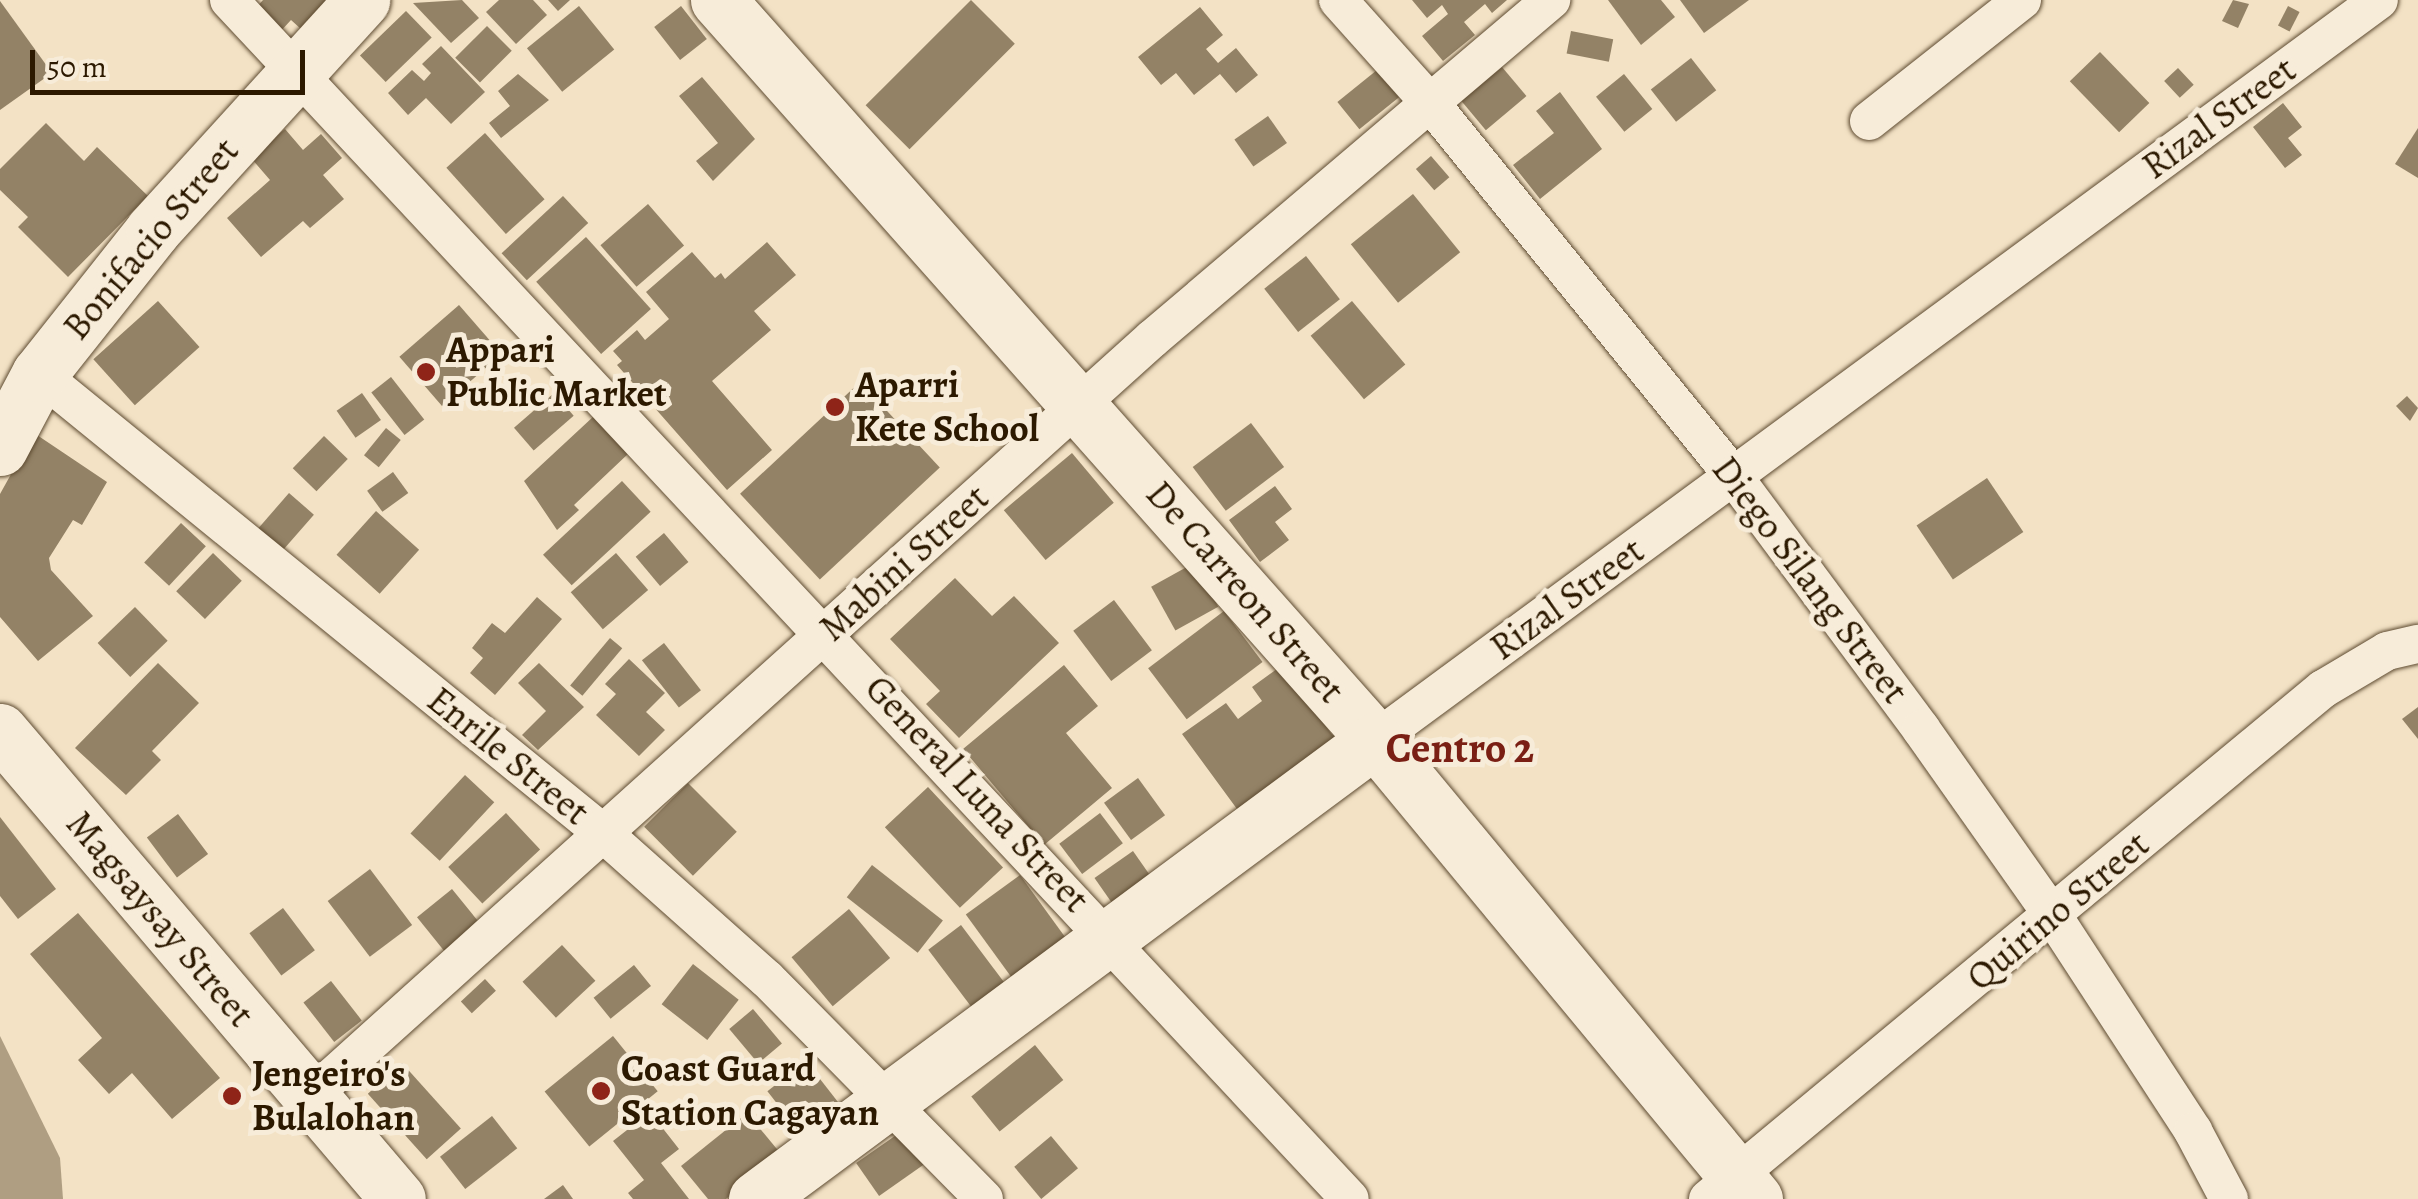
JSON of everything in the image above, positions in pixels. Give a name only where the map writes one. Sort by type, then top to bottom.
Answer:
[{"type":"street","name":"General Luna Street","points":[[229,0],[1110,936],[1350,1199]]},
{"type":"street","name":"Bonifacio Street","points":[[0,448],[19,363],[153,230],[362,0]]},
{"type":"street","name":"De Carreon Street","points":[[718,0],[1375,740],[1734,1191]]},
{"type":"street","name":"Diego Silang Street","points":[[1338,0],[1432,105],[1734,477],[2053,916],[2193,1131],[2229,1199]]},
{"type":"street","name":"Mabini Street","points":[[310,1096],[1079,404],[1551,0]]},
{"type":"street","points":[[1869,121],[2022,0]]},
{"type":"street","name":"Rizal Street","points":[[756,1199],[1734,477],[2360,7]]},
{"type":"street","name":"Enrile Street","points":[[19,363],[604,834],[767,980],[984,1199]]},
{"type":"street","name":"Quirino Street","points":[[1734,1191],[2323,689],[2387,651],[2418,644]]},
{"type":"street","name":"Magsaysay Street","points":[[0,730],[398,1199]]},
{"type":"shaded area","points":[[0,1036],[60,1158],[63,1199],[0,1199]]},
{"type":"building","points":[[263,0],[328,0],[301,29],[291,20],[279,33],[255,9]]},
{"type":"building","points":[[462,0],[479,18],[451,43],[413,3]]},
{"type":"building","points":[[499,0],[533,0],[547,15],[516,44],[486,12]]},
{"type":"building","points":[[548,0],[570,0],[558,11]]},
{"type":"building","points":[[971,0],[1015,44],[909,149],[866,105]]},
{"type":"building","points":[[1412,0],[1507,0],[1492,13],[1485,4],[1464,22],[1475,35],[1443,61],[1422,36],[1448,14],[1442,5],[1427,18]]},
{"type":"building","points":[[1608,0],[1661,0],[1675,17],[1641,45]]},
{"type":"building","points":[[1680,0],[1749,0],[1704,33]]},
{"type":"building","points":[[2233,0],[2249,4],[2238,28],[2222,21]]},
{"type":"building","points":[[0,1],[52,73],[0,110]]},
{"type":"building","points":[[579,6],[614,50],[562,92],[527,48]]},
{"type":"building","points":[[681,6],[707,39],[680,60],[654,27]]},
{"type":"building","points":[[2288,6],[2300,12],[2290,32],[2278,26]]},
{"type":"building","points":[[1200,7],[1223,35],[1206,49],[1218,63],[1236,48],[1258,75],[1236,93],[1220,74],[1194,95],[1176,73],[1161,85],[1138,57]]},
{"type":"building","points":[[406,11],[432,38],[386,82],[360,55]]},
{"type":"building","points":[[487,26],[512,51],[480,83],[455,58]]},
{"type":"building","points":[[1571,31],[1613,39],[1609,62],[1567,54]]},
{"type":"building","points":[[441,46],[485,92],[451,124],[426,98],[408,115],[388,93],[412,70],[424,81],[431,73],[422,64]]},
{"type":"building","points":[[2100,52],[2149,103],[2119,132],[2070,81]]},
{"type":"building","points":[[1691,58],[1716,90],[1676,122],[1651,89]]},
{"type":"building","points":[[1502,67],[1526,96],[1486,130],[1461,101]]},
{"type":"building","points":[[2178,68],[2194,85],[2180,98],[2164,81]]},
{"type":"building","points":[[1377,70],[1399,97],[1359,129],[1337,102]]},
{"type":"building","points":[[518,74],[549,100],[501,138],[489,123],[510,106],[498,91]]},
{"type":"building","points":[[1624,74],[1652,109],[1624,132],[1596,97]]},
{"type":"building","points":[[702,77],[755,139],[713,181],[696,161],[718,143],[679,96]]},
{"type":"building","points":[[1560,92],[1602,149],[1540,199],[1513,165],[1554,133],[1536,111]]},
{"type":"building","points":[[2283,103],[2302,127],[2288,138],[2302,155],[2285,168],[2253,127]]},
{"type":"building","points":[[1268,116],[1287,143],[1253,167],[1234,140]]},
{"type":"building","points":[[46,123],[84,161],[97,147],[148,196],[68,277],[18,227],[28,217],[0,190],[0,169]]},
{"type":"building","points":[[2418,128],[2418,178],[2395,164]]},
{"type":"building","points":[[285,129],[303,150],[321,134],[342,158],[323,175],[344,199],[310,228],[303,221],[261,257],[227,218],[270,180],[251,158]]},
{"type":"building","points":[[485,133],[545,199],[506,234],[446,168]]},
{"type":"building","points":[[1431,156],[1449,177],[1434,190],[1416,169]]},
{"type":"building","points":[[1413,194],[1460,252],[1398,303],[1351,244]]},
{"type":"building","points":[[563,196],[588,223],[527,280],[502,253]]},
{"type":"building","points":[[648,204],[684,246],[637,287],[600,245]]},
{"type":"building","points":[[586,237],[651,309],[601,354],[536,282]]},
{"type":"building","points":[[767,242],[796,275],[754,311],[771,330],[712,381],[772,450],[727,490],[617,365],[622,361],[613,351],[637,330],[645,340],[669,319],[646,292],[692,252],[715,278],[721,273],[725,279]]},
{"type":"building","points":[[1306,256],[1340,299],[1298,332],[1264,289]]},
{"type":"building","points":[[158,301],[199,347],[135,405],[93,359]]},
{"type":"building","points":[[1352,301],[1405,365],[1364,399],[1311,336]]},
{"type":"building","points":[[459,305],[502,354],[442,406],[399,357]]},
{"type":"building","points":[[391,377],[424,420],[405,435],[371,392]]},
{"type":"building","points":[[860,382],[940,468],[820,579],[740,494]]},
{"type":"building","points":[[362,393],[381,420],[356,438],[337,411]]},
{"type":"building","points":[[554,393],[574,416],[534,450],[514,428]]},
{"type":"building","points":[[2407,396],[2418,408],[2410,421],[2396,406]]},
{"type":"building","points":[[594,416],[629,453],[574,505],[579,510],[557,530],[524,481]]},
{"type":"building","points":[[1251,423],[1284,467],[1226,511],[1193,467]]},
{"type":"building","points":[[386,428],[401,440],[379,467],[364,455]]},
{"type":"building","points":[[34,433],[107,482],[82,525],[73,520],[49,558],[51,570],[93,616],[38,661],[0,617],[0,494]]},
{"type":"building","points":[[324,436],[348,459],[316,491],[293,468]]},
{"type":"building","points":[[1072,453],[1114,503],[1046,560],[1004,510]]},
{"type":"building","points":[[393,472],[408,493],[382,512],[367,491]]},
{"type":"building","points":[[1987,478],[2023,532],[1953,579],[1917,526]]},
{"type":"building","points":[[622,481],[651,512],[572,585],[543,555]]},
{"type":"building","points":[[1275,486],[1292,509],[1275,522],[1289,540],[1260,562],[1229,520]]},
{"type":"building","points":[[289,493],[314,515],[283,550],[258,528]]},
{"type":"building","points":[[376,511],[419,550],[380,594],[337,555]]},
{"type":"building","points":[[181,523],[206,546],[169,586],[144,562]]},
{"type":"building","points":[[664,533],[688,562],[660,586],[636,557]]},
{"type":"building","points":[[213,553],[242,581],[205,619],[176,591]]},
{"type":"building","points":[[616,553],[648,590],[603,629],[571,592]]},
{"type":"building","points":[[1194,563],[1218,607],[1175,630],[1151,587]]},
{"type":"building","points":[[955,578],[992,616],[1014,596],[1059,643],[959,738],[926,704],[940,691],[890,639]]},
{"type":"building","points":[[537,597],[562,619],[495,695],[470,673],[483,658],[472,648],[492,623],[505,633]]},
{"type":"building","points":[[1114,600],[1152,650],[1111,681],[1073,631]]},
{"type":"building","points":[[135,607],[168,641],[130,677],[98,643]]},
{"type":"building","points":[[1224,611],[1263,662],[1187,719],[1148,668]]},
{"type":"building","points":[[610,638],[622,648],[582,696],[570,685]]},
{"type":"building","points":[[664,643],[701,690],[679,708],[642,660]]},
{"type":"building","points":[[629,659],[665,693],[646,712],[665,730],[639,756],[596,715],[616,694],[605,684]]},
{"type":"building","points":[[158,663],[199,703],[152,751],[161,760],[126,795],[75,748]]},
{"type":"building","points":[[539,663],[584,707],[538,750],[522,735],[546,711],[518,683]]},
{"type":"building","points":[[1064,665],[1098,706],[1066,733],[1112,788],[1044,845],[963,749]]},
{"type":"building","points":[[1281,666],[1345,752],[1248,824],[1182,734],[1226,703],[1238,719],[1262,701],[1252,687]]},
{"type":"building","points":[[2418,707],[2418,739],[2402,719]]},
{"type":"building","points":[[465,775],[494,802],[440,861],[410,834]]},
{"type":"building","points":[[1138,778],[1165,815],[1131,840],[1104,803]]},
{"type":"building","points":[[688,783],[737,832],[693,876],[644,827]]},
{"type":"building","points":[[928,787],[1003,867],[960,908],[885,827]]},
{"type":"building","points":[[506,813],[540,850],[482,903],[448,867]]},
{"type":"building","points":[[1100,813],[1123,843],[1082,874],[1059,844]]},
{"type":"building","points":[[178,814],[208,854],[177,877],[147,837]]},
{"type":"building","points":[[0,817],[56,889],[18,919],[0,896]]},
{"type":"building","points":[[1133,851],[1155,883],[1117,910],[1094,878]]},
{"type":"building","points":[[872,865],[943,920],[918,953],[847,897]]},
{"type":"building","points":[[370,869],[412,925],[370,957],[328,901]]},
{"type":"building","points":[[1020,875],[1072,947],[1018,986],[966,914]]},
{"type":"building","points":[[452,889],[483,927],[448,955],[417,917]]},
{"type":"building","points":[[283,908],[315,950],[281,976],[249,933]]},
{"type":"building","points":[[849,909],[890,958],[833,1006],[792,957]]},
{"type":"building","points":[[78,913],[220,1078],[172,1119],[132,1073],[109,1094],[78,1060],[102,1038],[30,954]]},
{"type":"building","points":[[961,925],[1015,997],[982,1022],[928,950]]},
{"type":"building","points":[[562,945],[595,981],[556,1018],[523,982]]},
{"type":"building","points":[[693,964],[739,1000],[707,1040],[662,1004]]},
{"type":"building","points":[[634,965],[651,986],[611,1019],[594,998]]},
{"type":"building","points":[[485,979],[496,991],[472,1013],[461,1002]]},
{"type":"building","points":[[331,981],[362,1020],[334,1042],[303,1003]]},
{"type":"building","points":[[753,1009],[782,1043],[758,1063],[729,1029]]},
{"type":"building","name":"Coast Guard Station Cagayan","points":[[613,1036],[658,1091],[589,1147],[545,1091]]},
{"type":"building","points":[[1035,1045],[1063,1080],[1000,1132],[971,1097]]},
{"type":"building","points":[[806,1061],[841,1106],[802,1136],[767,1091]]},
{"type":"building","points":[[402,1063],[461,1128],[427,1159],[368,1094]]},
{"type":"building","points":[[650,1112],[679,1149],[661,1163],[689,1199],[633,1199],[628,1193],[644,1180],[613,1141]]},
{"type":"building","points":[[747,1113],[781,1154],[726,1199],[708,1199],[681,1166]]},
{"type":"building","points":[[492,1116],[517,1148],[465,1189],[440,1157]]},
{"type":"building","points":[[902,1131],[925,1164],[879,1196],[856,1163]]},
{"type":"building","points":[[1051,1136],[1078,1168],[1041,1199],[1014,1167]]},
{"type":"building","points":[[563,1185],[573,1199],[544,1199]]},
{"type":"place","name":"Appari Public Market","points":[[426,372]]},
{"type":"place","name":"Aparri Kete School","points":[[835,407]]},
{"type":"place","name":"Coast Guard Station Cagayan","points":[[601,1091]]},
{"type":"place","name":"Jengeiro's Bulalohan","points":[[232,1096]]},
{"type":"district","name":"Centro 2","points":[[1460,748]]}]
